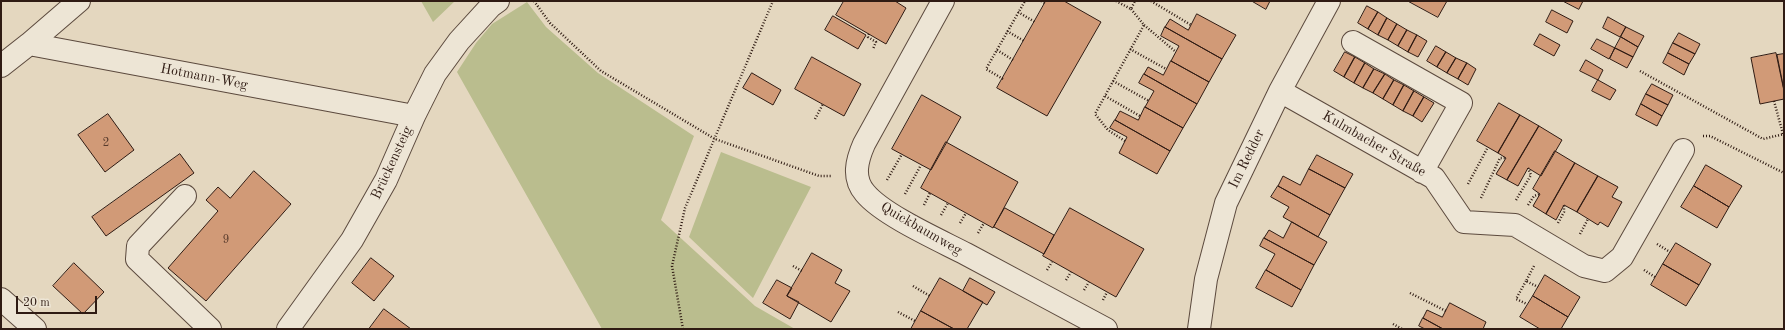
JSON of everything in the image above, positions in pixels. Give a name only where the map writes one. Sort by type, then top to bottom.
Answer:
[{"type":"street","points":[[1,66],[79,1]]},
{"type":"street","name":"Brückensteig","points":[[288,329],[352,240],[386,180],[414,116],[436,74],[459,41],[491,6],[498,1]]},
{"type":"street","points":[[857,178],[857,160],[864,144],[943,1]]},
{"type":"street","name":"Im Redder","points":[[1199,329],[1206,279],[1226,203],[1280,91],[1329,1]]},
{"type":"street","points":[[1353,42],[1461,103],[1422,172]]},
{"type":"street","name":"Hotmann-Weg","points":[[29,44],[414,116]]},
{"type":"street","name":"Kulmbacher Straße","points":[[1280,91],[1434,178],[1462,218]]},
{"type":"street","points":[[1462,218],[1515,226],[1584,266],[1605,271],[1622,257],[1683,150]]},
{"type":"street","name":"Quickbaumweg","points":[[857,178],[864,192],[875,203],[894,215],[1106,329]]},
{"type":"street","points":[[185,196],[138,246],[137,259],[210,329]]},
{"type":"street","points":[[1,299],[35,329]]},
{"type":"path","points":[[534,1],[550,23],[601,71],[715,139],[820,176],[857,178]]},
{"type":"path","points":[[683,329],[672,266],[685,208],[773,1]]},
{"type":"path","points":[[1003,79],[986,69],[1025,1]]},
{"type":"path","points":[[1041,1],[1045,3]]},
{"type":"path","points":[[1116,1],[1131,9],[1144,24],[1176,52]]},
{"type":"path","points":[[1131,9],[1135,1]]},
{"type":"path","points":[[1151,1],[1191,25]]},
{"type":"path","points":[[1018,12],[1034,22]]},
{"type":"path","points":[[1125,142],[1108,130],[1095,114],[1144,24]]},
{"type":"path","points":[[1007,31],[1024,41]]},
{"type":"path","points":[[869,34],[868,37],[876,42],[873,49]]},
{"type":"path","points":[[1130,49],[1166,70]]},
{"type":"path","points":[[997,50],[1013,60]]},
{"type":"path","points":[[1640,71],[1762,139],[1783,134],[1774,100]]},
{"type":"path","points":[[1113,81],[1148,101]]},
{"type":"path","points":[[1105,96],[1140,116]]},
{"type":"path","points":[[815,119],[823,104]]},
{"type":"path","points":[[1683,150],[1688,142],[1698,136],[1710,136],[1784,173]]},
{"type":"path","points":[[1462,218],[1488,147]]},
{"type":"path","points":[[1462,218],[1500,158],[1506,158]]},
{"type":"path","points":[[894,215],[921,165]]},
{"type":"path","points":[[1503,224],[1531,174],[1528,168]]},
{"type":"path","points":[[793,266],[802,271]]},
{"type":"path","points":[[1526,281],[1516,299],[1527,304]]},
{"type":"path","points":[[913,286],[930,296]]},
{"type":"path","points":[[1410,293],[1446,311]]},
{"type":"path","points":[[898,312],[915,321]]},
{"type":"path","points":[[1393,324],[1402,329]]},
{"type":"green space","points":[[421,1],[455,1],[433,22]]},
{"type":"green space","points":[[527,2],[546,27],[598,73],[694,136],[661,220],[755,306],[795,329],[602,329],[457,72],[476,43],[492,24]]},
{"type":"green space","points":[[721,152],[811,187],[753,298],[689,237]]},
{"type":"building","points":[[844,1],[895,1],[906,8],[886,44],[836,15]]},
{"type":"building","points":[[1046,1],[1064,1],[1101,22],[1047,116],[997,88]]},
{"type":"building","points":[[1252,1],[1270,1],[1266,9]]},
{"type":"building","points":[[1408,1],[1447,1],[1438,17]]},
{"type":"building","points":[[1563,1],[1583,1],[1579,9]]},
{"type":"building","points":[[1367,6],[1378,12],[1368,29],[1358,23]]},
{"type":"building","points":[[1552,10],[1573,21],[1567,33],[1546,22]]},
{"type":"building","points":[[1378,12],[1387,18],[1378,35],[1368,29]]},
{"type":"building","points":[[1197,14],[1236,35],[1222,59],[1165,27],[1170,19],[1188,30]]},
{"type":"building","points":[[833,16],[866,35],[858,49],[825,30]]},
{"type":"building","points":[[1608,17],[1626,27],[1620,37],[1603,28]]},
{"type":"building","points":[[1387,18],[1397,24],[1388,40],[1378,35]]},
{"type":"building","points":[[1397,24],[1407,30],[1398,46],[1388,40]]},
{"type":"building","points":[[1165,27],[1222,59],[1209,82],[1171,61],[1179,46],[1161,36]]},
{"type":"building","points":[[1626,27],[1644,36],[1638,47],[1621,37]]},
{"type":"building","points":[[1407,30],[1417,35],[1408,52],[1398,46]]},
{"type":"building","points":[[1679,33],[1700,44],[1695,54],[1673,43]]},
{"type":"building","points":[[1540,34],[1560,45],[1554,56],[1534,45]]},
{"type":"building","points":[[1417,35],[1427,41],[1418,57],[1408,52]]},
{"type":"building","points":[[1621,37],[1638,47],[1633,57],[1615,48]]},
{"type":"building","points":[[1597,39],[1615,48],[1609,59],[1591,49]]},
{"type":"building","points":[[1673,43],[1695,54],[1689,64],[1668,53]]},
{"type":"building","points":[[1436,46],[1446,52],[1437,67],[1427,61]]},
{"type":"building","points":[[1615,48],[1633,57],[1627,68],[1610,59]]},
{"type":"building","points":[[1345,52],[1355,57],[1344,77],[1334,71]]},
{"type":"building","points":[[1446,52],[1456,58],[1447,73],[1437,67]]},
{"type":"building","points":[[1668,53],[1689,64],[1684,75],[1663,63]]},
{"type":"building","points":[[1776,53],[1784,91],[1784,99],[1760,104],[1751,58]]},
{"type":"building","points":[[1784,54],[1784,90],[1777,55]]},
{"type":"building","points":[[812,57],[861,84],[844,116],[795,89]]},
{"type":"building","points":[[1355,57],[1365,63],[1354,83],[1344,77]]},
{"type":"building","points":[[1456,58],[1467,63],[1458,79],[1447,73]]},
{"type":"building","points":[[1586,60],[1603,70],[1598,80],[1580,71]]},
{"type":"building","points":[[1171,61],[1209,82],[1197,104],[1144,74],[1148,67],[1163,75]]},
{"type":"building","points":[[1365,63],[1374,69],[1363,88],[1354,83]]},
{"type":"building","points":[[1467,63],[1476,69],[1468,85],[1458,79]]},
{"type":"building","points":[[1374,69],[1385,74],[1373,93],[1363,88]]},
{"type":"building","points":[[752,73],[781,90],[773,105],[743,88]]},
{"type":"building","points":[[1144,74],[1197,104],[1183,128],[1145,107],[1154,91],[1139,83]]},
{"type":"building","points":[[1385,74],[1394,80],[1383,99],[1373,93]]},
{"type":"building","points":[[1394,80],[1404,85],[1393,105],[1383,99]]},
{"type":"building","points":[[1598,80],[1616,90],[1610,100],[1592,91]]},
{"type":"building","points":[[1652,84],[1673,95],[1668,105],[1646,94]]},
{"type":"building","points":[[1404,85],[1414,91],[1403,111],[1393,105]]},
{"type":"building","points":[[1414,91],[1424,97],[1413,116],[1403,111]]},
{"type":"building","points":[[1646,94],[1668,105],[1662,116],[1641,104]]},
{"type":"building","points":[[922,95],[961,117],[931,170],[892,149]]},
{"type":"building","points":[[1424,97],[1434,103],[1422,122],[1413,116]]},
{"type":"building","points":[[1499,103],[1520,115],[1498,153],[1477,141]]},
{"type":"building","points":[[1641,104],[1662,116],[1657,126],[1636,115]]},
{"type":"building","points":[[1145,107],[1183,128],[1170,151],[1115,120],[1120,111],[1138,120]]},
{"type":"building","points":[[108,114],[134,150],[105,172],[78,135]]},
{"type":"building","points":[[1520,115],[1539,126],[1507,180],[1496,174],[1506,158],[1498,153]]},
{"type":"building","points":[[1115,120],[1170,151],[1157,174],[1119,153],[1127,137],[1110,128]]},
{"type":"building","points":[[1539,126],[1562,140],[1541,176],[1528,168],[1518,186],[1507,180]]},
{"type":"building","points":[[946,142],[1018,182],[993,228],[921,188]]},
{"type":"building","points":[[1555,151],[1575,163],[1546,214],[1533,206],[1540,194],[1533,189]]},
{"type":"building","points":[[180,154],[194,173],[106,236],[92,217]]},
{"type":"building","points":[[1317,155],[1353,174],[1345,188],[1309,169]]},
{"type":"building","points":[[1575,163],[1598,176],[1577,212],[1564,205],[1556,220],[1546,214]]},
{"type":"building","points":[[1706,165],[1742,186],[1729,207],[1694,186]]},
{"type":"building","points":[[1309,169],[1345,188],[1330,215],[1278,186],[1283,176],[1300,185]]},
{"type":"building","points":[[254,171],[291,204],[206,301],[168,268],[218,211],[206,200],[218,187],[230,198]]},
{"type":"building","points":[[1598,176],[1618,187],[1612,197],[1622,202],[1608,227],[1600,222],[1598,225],[1577,212]]},
{"type":"building","points":[[1278,186],[1330,215],[1318,237],[1283,217],[1289,207],[1271,197]]},
{"type":"building","points":[[1694,186],[1729,207],[1717,228],[1681,207]]},
{"type":"building","points":[[1005,208],[1054,235],[1044,254],[994,227]]},
{"type":"building","points":[[1070,208],[1144,249],[1116,297],[1043,256]]},
{"type":"building","points":[[1292,222],[1327,242],[1314,265],[1264,238],[1269,230],[1283,238]]},
{"type":"building","points":[[1264,238],[1314,265],[1301,290],[1266,270],[1275,254],[1260,246]]},
{"type":"building","points":[[1676,243],[1711,264],[1699,285],[1663,264]]},
{"type":"building","points":[[812,253],[842,270],[835,283],[850,291],[831,322],[787,296]]},
{"type":"building","points":[[371,258],[394,276],[374,301],[352,283]]},
{"type":"building","points":[[74,263],[104,292],[83,314],[53,286]]},
{"type":"building","points":[[1663,264],[1699,285],[1686,306],[1651,285]]},
{"type":"building","points":[[1266,270],[1301,290],[1292,307],[1256,288]]},
{"type":"building","points":[[1545,275],[1580,297],[1568,317],[1533,296]]},
{"type":"building","points":[[940,278],[983,302],[967,329],[954,329],[921,311]]},
{"type":"building","points":[[970,278],[995,292],[987,305],[963,291]]},
{"type":"building","points":[[777,280],[792,288],[787,296],[799,302],[790,319],[763,303]]},
{"type":"building","points":[[1533,296],[1568,317],[1561,329],[1540,329],[1520,317]]},
{"type":"building","points":[[1450,303],[1486,322],[1483,329],[1443,329],[1423,318],[1427,310],[1442,317]]},
{"type":"building","points":[[384,309],[411,329],[369,329]]},
{"type":"building","points":[[921,311],[954,329],[911,329]]},
{"type":"building","points":[[1423,318],[1443,329],[1425,329],[1419,326]]}]
